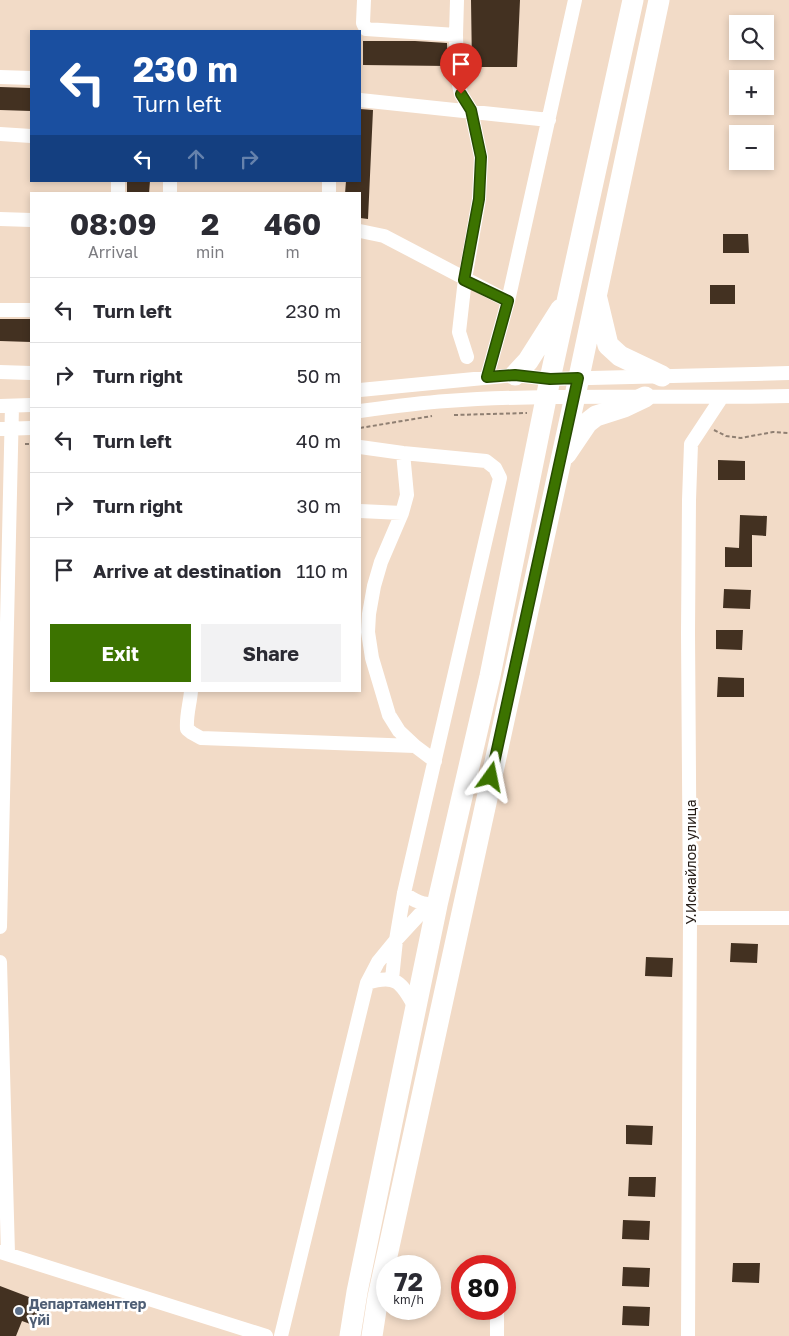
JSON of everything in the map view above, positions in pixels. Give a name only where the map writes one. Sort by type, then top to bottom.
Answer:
[{"type":"highway","points":[[350,1336],[357,1292],[437,905],[490,676],[547,396],[633,0]]},
{"type":"highway","points":[[372,1336],[378,1298],[659,0]]},
{"type":"highway","points":[[515,375],[528,361],[570,294]]},
{"type":"highway","points":[[595,295],[608,345],[620,356],[662,376]]},
{"type":"highway","points":[[559,464],[587,423],[596,416],[624,407],[645,397]]},
{"type":"highway","points":[[490,676],[512,681]]},
{"type":"street","points":[[364,0],[363,23],[366,29],[456,35]]},
{"type":"street","points":[[457,0],[457,76],[461,94],[471,110],[481,157],[479,199],[464,280],[459,332],[467,357]]},
{"type":"street","points":[[487,377],[508,301],[575,0]]},
{"type":"street","points":[[0,77],[30,78]]},
{"type":"street","points":[[361,100],[471,110],[549,120]]},
{"type":"street","points":[[0,134],[30,136]]},
{"type":"street","points":[[0,219],[30,220]]},
{"type":"street","points":[[361,231],[384,236],[464,280],[508,301]]},
{"type":"street","points":[[0,310],[30,310]]},
{"type":"street","points":[[0,372],[30,373]]},
{"type":"street","points":[[361,411],[446,401],[547,396],[576,387],[662,376],[789,373]]},
{"type":"street","points":[[361,390],[515,375],[547,396]]},
{"type":"street","points":[[576,387],[645,397],[789,396]]},
{"type":"street","name":"У.Исмайлов улица","points":[[688,1336],[690,918],[688,633],[691,444],[722,397]]},
{"type":"street","points":[[0,927],[3,429],[6,406],[30,405]]},
{"type":"street","points":[[3,429],[30,428]]},
{"type":"street","points":[[361,447],[486,461],[495,468],[500,478],[404,893],[396,940],[392,980]]},
{"type":"street","points":[[403,453],[407,495],[402,513],[381,562],[374,586],[368,632],[372,658],[390,715],[399,731],[435,761]]},
{"type":"street","points":[[361,511],[402,513]]},
{"type":"street","points":[[191,692],[190,703],[186,714],[187,728],[201,738],[415,746]]},
{"type":"street","points":[[404,893],[411,900],[420,904],[437,905]]},
{"type":"street","points":[[281,1336],[367,983],[378,962],[396,940],[420,914],[437,905]]},
{"type":"street","points":[[690,918],[789,918]]},
{"type":"street","points":[[0,962],[4,1253],[266,1336]]},
{"type":"street","points":[[367,983],[381,978],[392,980],[402,985],[416,1009]]},
{"type":"street","points":[[497,1320],[497,1336]]},
{"type":"path","points":[[450,415],[547,396]]},
{"type":"path","points":[[361,428],[440,415]]},
{"type":"path","points":[[703,426],[726,436],[741,438],[773,432],[789,433]]},
{"type":"building","points":[[471,0],[520,0],[517,67],[472,67]]},
{"type":"building","points":[[363,41],[447,43],[448,66],[363,65]]},
{"type":"building","points":[[0,87],[30,88],[30,111],[0,110]]},
{"type":"building","points":[[361,109],[373,110],[368,219],[361,218],[361,192],[345,192],[346,182],[361,182]]},
{"type":"building","points":[[127,182],[150,182],[149,192],[127,192]]},
{"type":"building","points":[[723,234],[748,234],[749,253],[723,253]]},
{"type":"building","points":[[710,285],[735,285],[735,304],[710,304]]},
{"type":"building","points":[[0,319],[30,319],[30,342],[0,341]]},
{"type":"building","points":[[718,460],[745,461],[745,480],[718,480]]},
{"type":"building","points":[[740,515],[767,516],[766,536],[752,535],[752,567],[725,567],[725,547],[739,548]]},
{"type":"building","points":[[724,589],[751,590],[750,609],[723,608]]},
{"type":"building","points":[[716,630],[743,630],[742,650],[716,649]]},
{"type":"building","points":[[718,677],[744,678],[744,697],[717,697]]},
{"type":"building","points":[[731,943],[758,944],[757,963],[730,962]]},
{"type":"building","points":[[646,957],[673,958],[672,977],[645,976]]},
{"type":"building","points":[[626,1125],[653,1126],[652,1145],[626,1144]]},
{"type":"building","points":[[629,1177],[656,1177],[655,1197],[628,1196]]},
{"type":"building","points":[[623,1220],[650,1221],[649,1240],[622,1239]]},
{"type":"building","points":[[733,1263],[760,1263],[759,1283],[732,1282]]},
{"type":"building","points":[[623,1267],[650,1268],[649,1287],[622,1286]]},
{"type":"building","name":"Департаменттер үйі","points":[[0,1286],[42,1302],[33,1325],[22,1321],[16,1336],[0,1336]]},
{"type":"building","points":[[623,1306],[650,1307],[649,1326],[622,1325]]},
{"type":"place","name":"Департаменттер үйі","points":[[19,1311]]},
{"type":"route","points":[[461,94],[471,110],[481,157],[479,199],[464,280],[508,301],[487,377],[515,375],[550,379],[578,378],[491,777]]}]
